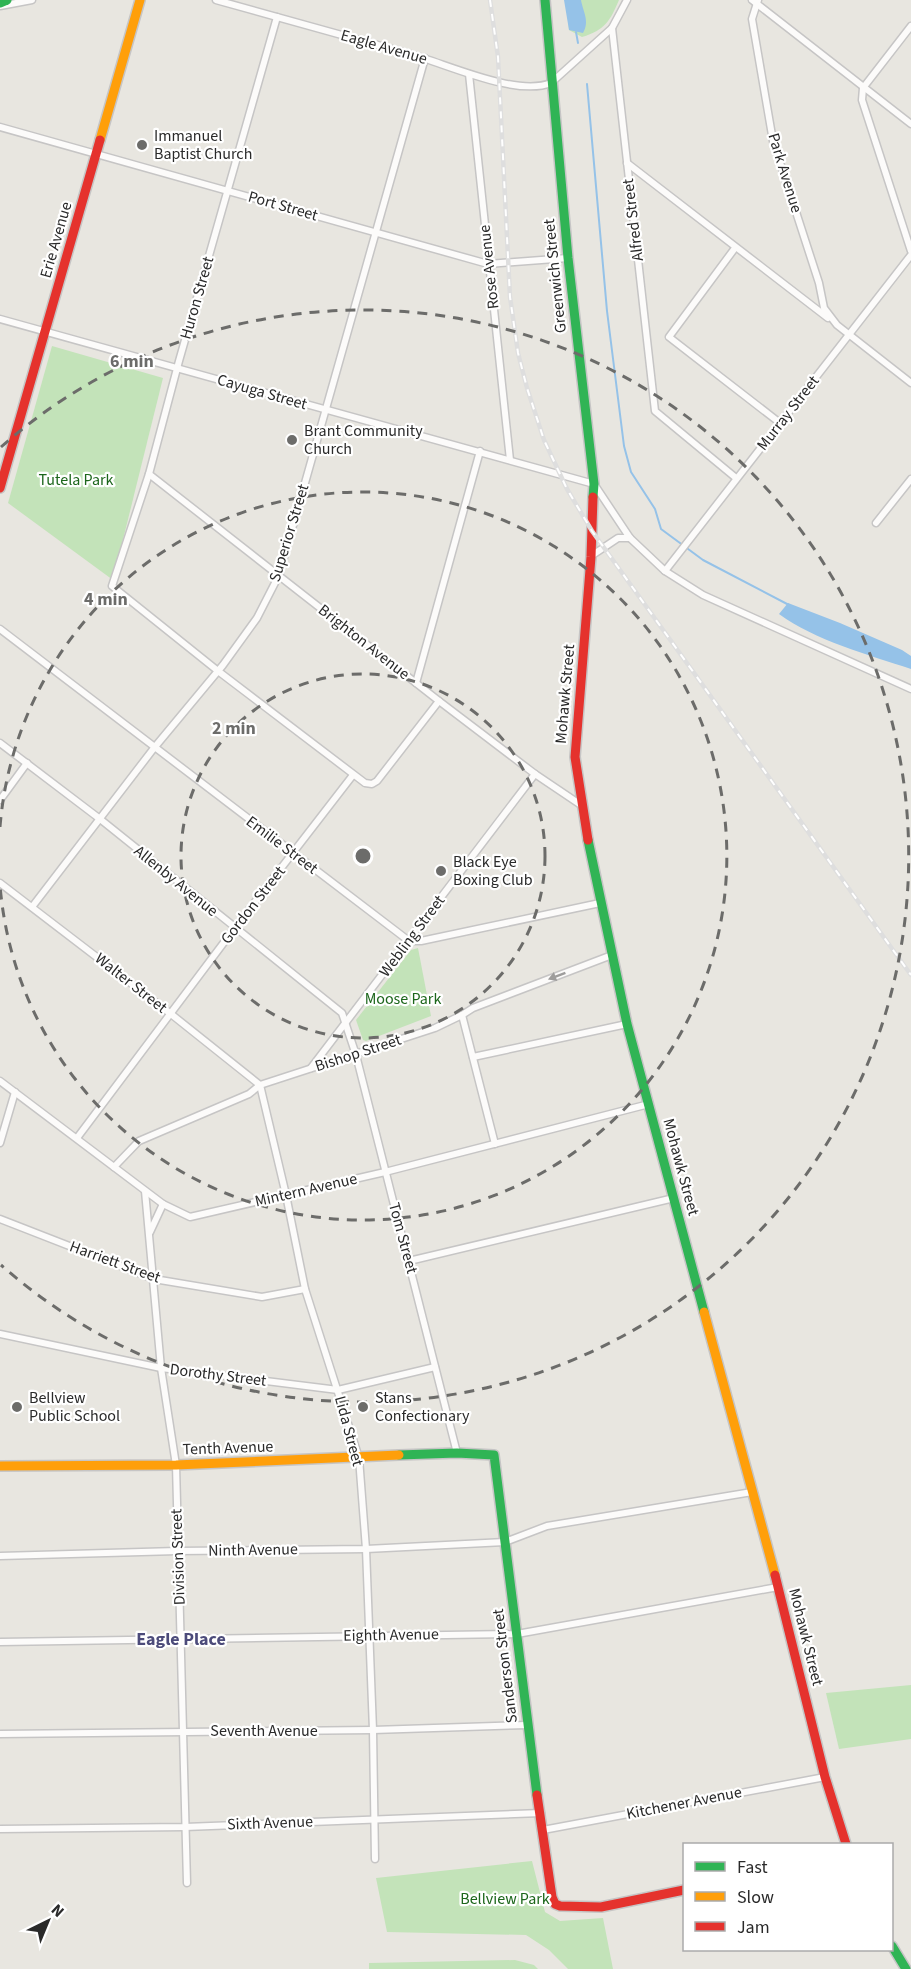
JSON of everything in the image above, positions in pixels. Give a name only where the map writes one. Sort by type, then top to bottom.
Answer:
[{"type":"street","points":[[0,5],[7,0]]},
{"type":"street","points":[[0,5],[32,0]]},
{"type":"street","name":"Erie Avenue","points":[[0,488],[140,0]]},
{"type":"street","name":"Eagle Avenue","points":[[216,0],[425,58],[469,74],[526,86],[542,87],[552,83]]},
{"type":"street","name":"Greenwich Street","points":[[545,0],[568,258],[594,484],[630,538],[665,571],[703,595],[746,616],[911,688]]},
{"type":"street","points":[[552,83],[612,28],[627,0]]},
{"type":"street","points":[[755,1],[863,88],[911,123]]},
{"type":"street","name":"Park Avenue","points":[[755,1],[752,19],[773,141],[819,283],[824,308],[837,325],[911,383]]},
{"type":"street","name":"Huron Street","points":[[218,671],[112,586],[150,474],[177,368],[277,17]]},
{"type":"street","points":[[911,26],[863,88],[862,100],[911,253]]},
{"type":"street","name":"Alfred Street","points":[[612,28],[655,411],[736,478]]},
{"type":"street","name":"Superior Street","points":[[32,907],[154,748],[218,671],[257,618],[279,575],[425,58]]},
{"type":"street","name":"Rose Avenue","points":[[469,74],[510,460]]},
{"type":"street","name":"Port Street","points":[[0,127],[488,264],[568,258]]},
{"type":"street","points":[[627,163],[837,325]]},
{"type":"street","points":[[735,248],[669,337],[780,423]]},
{"type":"street","name":"Murray Street","points":[[665,571],[911,253]]},
{"type":"street","name":"Cayuga Street","points":[[0,319],[594,484]]},
{"type":"street","points":[[416,683],[480,452]]},
{"type":"street","name":"Brighton Avenue","points":[[150,474],[439,701],[535,774],[581,805]]},
{"type":"street","points":[[876,523],[911,479]]},
{"type":"street","name":"Mohawk Street","points":[[594,484],[591,556],[574,757],[581,805],[627,1024],[778,1587],[825,1776],[845,1843]]},
{"type":"street","points":[[591,556],[618,538],[630,538]]},
{"type":"street","name":"Emilie Street","points":[[0,629],[409,942]]},
{"type":"street","points":[[218,671],[353,776],[369,784],[377,781],[439,701]]},
{"type":"street","name":"Allenby Avenue","points":[[0,743],[100,819],[342,1014],[346,1023]]},
{"type":"street","points":[[0,800],[27,763]]},
{"type":"street","name":"Webling Street","points":[[310,1069],[535,774]]},
{"type":"street","name":"Gordon Street","points":[[76,1138],[353,776]]},
{"type":"street","name":"Walter Street","points":[[0,884],[260,1085]]},
{"type":"street","points":[[409,942],[600,903]]},
{"type":"street","name":"Bishop Street","points":[[114,1167],[139,1142],[249,1094],[260,1085],[435,1028],[473,1008],[612,955]]},
{"type":"street","points":[[462,1015],[495,1144]]},
{"type":"street","name":"Tom Street","points":[[346,1023],[457,1453]]},
{"type":"street","points":[[473,1058],[627,1024]]},
{"type":"street","name":"Mintern Avenue","points":[[0,1081],[163,1204],[190,1217],[385,1172],[649,1104]]},
{"type":"street","name":"Lida Street","points":[[260,1085],[305,1289],[359,1458],[366,1549],[375,1859]]},
{"type":"street","points":[[0,1143],[15,1092]]},
{"type":"street","name":"Division Street","points":[[145,1191],[161,1368],[176,1465],[187,1883]]},
{"type":"street","points":[[409,1261],[674,1198]]},
{"type":"street","name":"Division Street","points":[[150,1233],[163,1204]]},
{"type":"street","name":"Harriett Street","points":[[0,1219],[154,1279],[262,1297],[305,1289]]},
{"type":"street","name":"Dorothy Street","points":[[0,1334],[161,1368],[338,1390],[435,1367]]},
{"type":"street","name":"Tenth Avenue","points":[[0,1466],[176,1465],[457,1453]]},
{"type":"street","name":"Sanderson Street","points":[[457,1453],[494,1455],[527,1725],[552,1897],[555,1904],[601,1907],[683,1890]]},
{"type":"street","name":"Ninth Avenue","points":[[0,1556],[366,1549],[505,1542],[547,1526],[752,1492]]},
{"type":"street","name":"Eighth Avenue","points":[[0,1642],[369,1635],[517,1635],[778,1587]]},
{"type":"street","name":"Seventh Avenue","points":[[0,1734],[373,1730],[527,1725]]},
{"type":"street","name":"Kitchener Avenue","points":[[543,1830],[825,1776]]},
{"type":"street","name":"Sixth Avenue","points":[[0,1829],[185,1827],[540,1813]]},
{"type":"street","points":[[893,1949],[906,1969]]},
{"type":"green space","points":[[566,0],[619,0],[606,24],[582,37],[569,30]]},
{"type":"green space","name":"Tutela Park","points":[[52,346],[163,378],[113,580],[8,503]]},
{"type":"green space","name":"Moose Park","points":[[418,948],[431,1016],[366,1041],[363,1040],[356,1020],[411,950]]},
{"type":"green space","points":[[911,1685],[911,1739],[839,1749],[826,1693]]},
{"type":"green space","name":"Bellview Park","points":[[532,1861],[545,1912],[560,1921],[603,1918],[613,1969],[568,1969],[549,1950],[526,1935],[387,1932],[376,1878]]},
{"type":"green space","points":[[515,1960],[534,1965],[538,1969],[369,1969],[369,1963]]},
{"type":"water","points":[[564,0],[581,0],[586,20],[583,33],[569,30]]},
{"type":"water","points":[[788,603],[902,650],[911,656],[911,669],[808,632],[779,614]]},
{"type":"waterway","points":[[576,32],[578,43]]},
{"type":"waterway","points":[[587,84],[607,311],[624,446],[631,472],[655,509],[661,529],[703,560],[789,605]]},
{"type":"railway","points":[[490,0],[498,57],[510,297],[518,353],[544,440],[567,489],[592,531],[911,975]]},
{"type":"traffic: fast","points":[[0,3],[7,0]]},
{"type":"traffic: fast","points":[[545,0],[568,258],[594,484],[593,497]]},
{"type":"traffic: fast","points":[[588,840],[627,1024],[704,1312]]},
{"type":"traffic: fast","points":[[399,1455],[457,1453],[494,1455],[537,1795]]},
{"type":"traffic: fast","points":[[893,1948],[906,1969]]},
{"type":"traffic: slow","points":[[100,140],[140,0]]},
{"type":"traffic: slow","points":[[704,1312],[775,1575]]},
{"type":"traffic: slow","points":[[0,1466],[176,1465],[399,1455]]},
{"type":"traffic: jam","points":[[0,488],[100,140]]},
{"type":"traffic: jam","points":[[588,840],[575,757],[591,557],[593,497]]},
{"type":"traffic: jam","points":[[775,1575],[825,1777],[846,1843]]},
{"type":"traffic: jam","points":[[537,1795],[552,1897],[555,1904],[601,1907],[683,1890]]},
{"type":"place","name":"Immanuel Baptist Church","points":[[142,145]]},
{"type":"place","name":"Brant Community Church","points":[[292,440]]},
{"type":"place","name":"Black Eye Boxing Club","points":[[441,871]]},
{"type":"place","name":"Bellview Public School","points":[[17,1407]]},
{"type":"place","name":"Stans Confectionary","points":[[363,1407]]},
{"type":"district","name":"Eagle Place","points":[[181,1639]]}]
